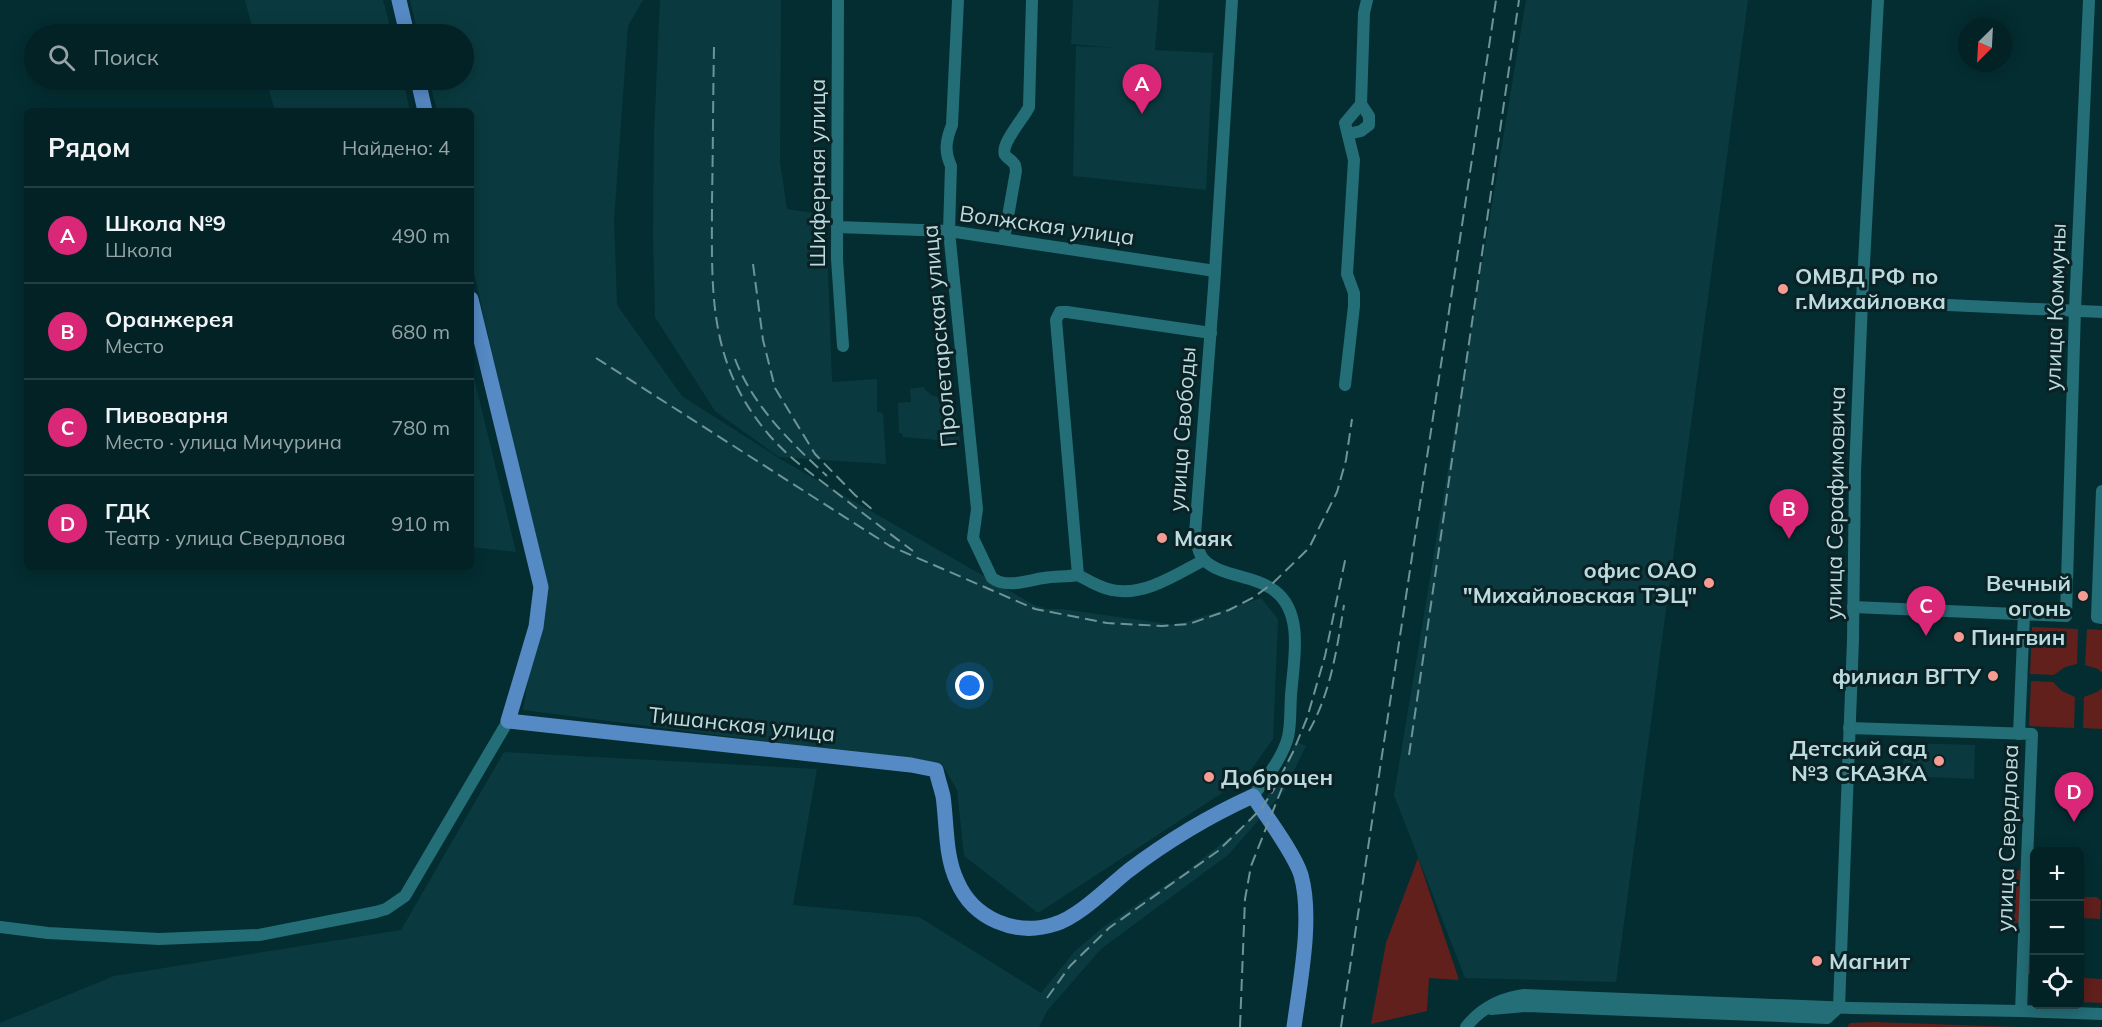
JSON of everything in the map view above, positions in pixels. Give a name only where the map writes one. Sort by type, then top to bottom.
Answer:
[{"type":"main road","points":[[399,0],[405,24]]},
{"type":"main road","points":[[421,90],[425,108]]},
{"type":"main road","points":[[474,311],[541,587],[536,627],[508,721]]},
{"type":"main road","name":"Тишанская улица","points":[[508,721],[911,765],[936,770],[942,794],[949,852],[956,880],[966,899],[985,916],[1008,927],[1024,929],[1056,924],[1082,909],[1130,870],[1208,818],[1252,796]]},
{"type":"main road","points":[[1252,796],[1281,839],[1300,873],[1306,902],[1304,948],[1294,1027]]},
{"type":"street","name":"Шиферная улица","points":[[838,0],[837,259],[843,346]]},
{"type":"street","name":"Пролетарская улица","points":[[958,0],[952,125],[947,136],[946,156],[951,166],[949,231],[971,461],[978,509],[973,538],[995,581],[1021,582],[1078,575]]},
{"type":"street","points":[[1004,238],[1016,171],[1015,165],[1005,155],[1004,149],[1008,137],[1024,118],[1029,107],[1032,0]]},
{"type":"street","name":"улица Свободы","points":[[1204,560],[1198,549],[1195,534],[1211,333],[1232,0]]},
{"type":"street","points":[[1348,135],[1361,131],[1369,125],[1369,116],[1361,104],[1364,13],[1367,0]]},
{"type":"street","name":"улица Серафимовича","points":[[1839,1007],[1853,607],[1855,472],[1878,0]]},
{"type":"street","name":"улица Коммуны","points":[[2024,614],[2066,616],[2075,309],[2089,0]]},
{"type":"street","points":[[1345,385],[1354,306],[1354,293],[1347,274],[1354,160],[1345,123],[1361,104]]},
{"type":"street","name":"Волжская улица","points":[[837,227],[949,231],[1215,272]]},
{"type":"street","points":[[1862,301],[2102,312]]},
{"type":"street","points":[[1211,333],[1067,312],[1060,312],[1056,320],[1078,575],[1113,591],[1132,591],[1153,586],[1204,560],[1216,567],[1269,586],[1277,592],[1290,611],[1295,637],[1288,738],[1271,771],[1252,796]]},
{"type":"street","points":[[2099,617],[2102,491]]},
{"type":"street","points":[[1853,607],[2024,614],[2019,734]]},
{"type":"street","points":[[0,927],[48,933],[159,939],[259,935],[386,909],[405,896],[508,721]]},
{"type":"street","name":"улица Свердлова","points":[[1849,728],[2032,734],[2021,1011]]},
{"type":"street","points":[[1466,1027],[1475,1016],[1486,1009],[1527,1006],[1827,1018],[1839,1007],[2102,1014]]},
{"type":"shaded area","points":[[245,0],[383,0],[389,24],[251,24]]},
{"type":"shaded area","points":[[410,0],[643,0],[628,26],[614,220],[617,305],[682,396],[782,460],[1034,605],[1047,609],[1176,625],[1261,598],[1278,619],[1273,739],[1245,778],[1038,913],[964,856],[957,790],[942,764],[523,710],[544,582],[474,273],[474,108],[436,108],[432,90],[474,90],[474,24],[416,24]]},
{"type":"shaded area","points":[[660,0],[781,0],[780,161],[787,209],[826,215],[832,382],[877,379],[877,412],[883,413],[886,464],[779,457],[715,411],[655,317],[654,134]]},
{"type":"shaded area","points":[[1073,0],[1159,0],[1155,50],[1213,53],[1206,190],[1073,176],[1076,46],[1116,48],[1071,44]]},
{"type":"shaded area","points":[[1526,0],[1748,0],[1616,982],[1465,978],[1394,795]]},
{"type":"shaded area","points":[[269,90],[405,90],[409,108],[274,108]]},
{"type":"shaded area","points":[[474,377],[516,552],[474,547]]},
{"type":"shaded area","points":[[923,387],[931,395],[937,397],[954,397],[960,442],[903,437],[902,433],[899,433],[898,403],[911,402],[910,389]]},
{"type":"shaded area","points":[[2032,627],[2078,629],[2077,664],[2065,667],[2054,675],[2030,674]]},
{"type":"shaded area","points":[[2087,629],[2102,630],[2102,673],[2098,669],[2085,665]]},
{"type":"shaded area","points":[[2031,681],[2053,682],[2062,691],[2075,697],[2074,728],[2029,726]]},
{"type":"shaded area","points":[[2102,688],[2102,729],[2083,728],[2084,697]]},
{"type":"shaded area","points":[[1296,742],[1306,746],[1284,791],[1228,855],[1101,949],[1047,1011],[1039,1027],[0,1027],[0,1023],[114,976],[401,930],[504,752],[817,769],[793,905],[919,917],[1041,993],[1075,951],[1102,928],[1188,870],[1244,826],[1275,786]]},
{"type":"shaded area","name":"Детский сад №3 СКАЗКА","points":[[1904,743],[1975,745],[1974,779],[1903,776]]},
{"type":"shaded area","points":[[1418,858],[1459,980],[1429,978],[1427,1011],[1371,1024],[1386,943]]},
{"type":"shaded area","points":[[2016,870],[2022,871],[2020,922],[2014,924]]},
{"type":"shaded area","points":[[2030,873],[2030,974],[2027,974]]},
{"type":"shaded area","points":[[2097,897],[2101,901],[2100,919],[2084,918],[2084,898]]},
{"type":"shaded area","points":[[2084,978],[2102,979],[2102,1003],[2084,1002]]},
{"type":"shaded area","points":[[1850,1023],[2017,1027],[1847,1027]]},
{"type":"railway","points":[[1341,1027],[1496,0]]},
{"type":"railway","points":[[1409,755],[1519,0]]},
{"type":"railway","points":[[714,47],[713,293],[723,349],[732,376],[746,403],[780,447],[913,551]]},
{"type":"railway","points":[[753,264],[763,340],[775,388],[815,454],[874,511]]},
{"type":"railway","points":[[596,358],[890,546],[1035,609],[1107,623],[1162,626],[1189,624],[1229,610],[1254,597],[1273,583],[1309,548],[1337,492],[1346,460],[1352,419]]},
{"type":"railway","points":[[735,359],[752,392],[774,423],[827,476]]},
{"type":"railway","points":[[1047,998],[1070,966],[1109,928],[1218,851],[1261,809],[1293,752],[1307,718],[1325,656],[1346,556]]},
{"type":"railway","points":[[1309,731],[1328,685],[1344,605]]},
{"type":"railway","points":[[1240,1027],[1245,899],[1251,866],[1282,788]]},
{"type":"place","name":"Школа №9","points":[[1142,114]]},
{"type":"place","name":"ОМВД РФ по г.Михайловка","points":[[1783,289]]},
{"type":"place","name":"Mаяк","points":[[1162,538]]},
{"type":"place","name":"Оранжерея","points":[[1789,539]]},
{"type":"place","name":"офис ОАО \"Михайловская ТЭЦ\"","points":[[1709,583]]},
{"type":"place","name":"Вечный огонь","points":[[2083,596]]},
{"type":"place","name":"Пивоварня","points":[[1926,636]]},
{"type":"place","name":"Пингвин","points":[[1959,637]]},
{"type":"place","name":"филиал ВГТУ","points":[[1993,676]]},
{"type":"place","name":"Детский сад №3 СКАЗКА","points":[[1939,761]]},
{"type":"place","name":"Доброцен","points":[[1209,777]]},
{"type":"place","name":"ГДК","points":[[2074,822]]},
{"type":"place","name":"Магнит","points":[[1817,961]]}]
